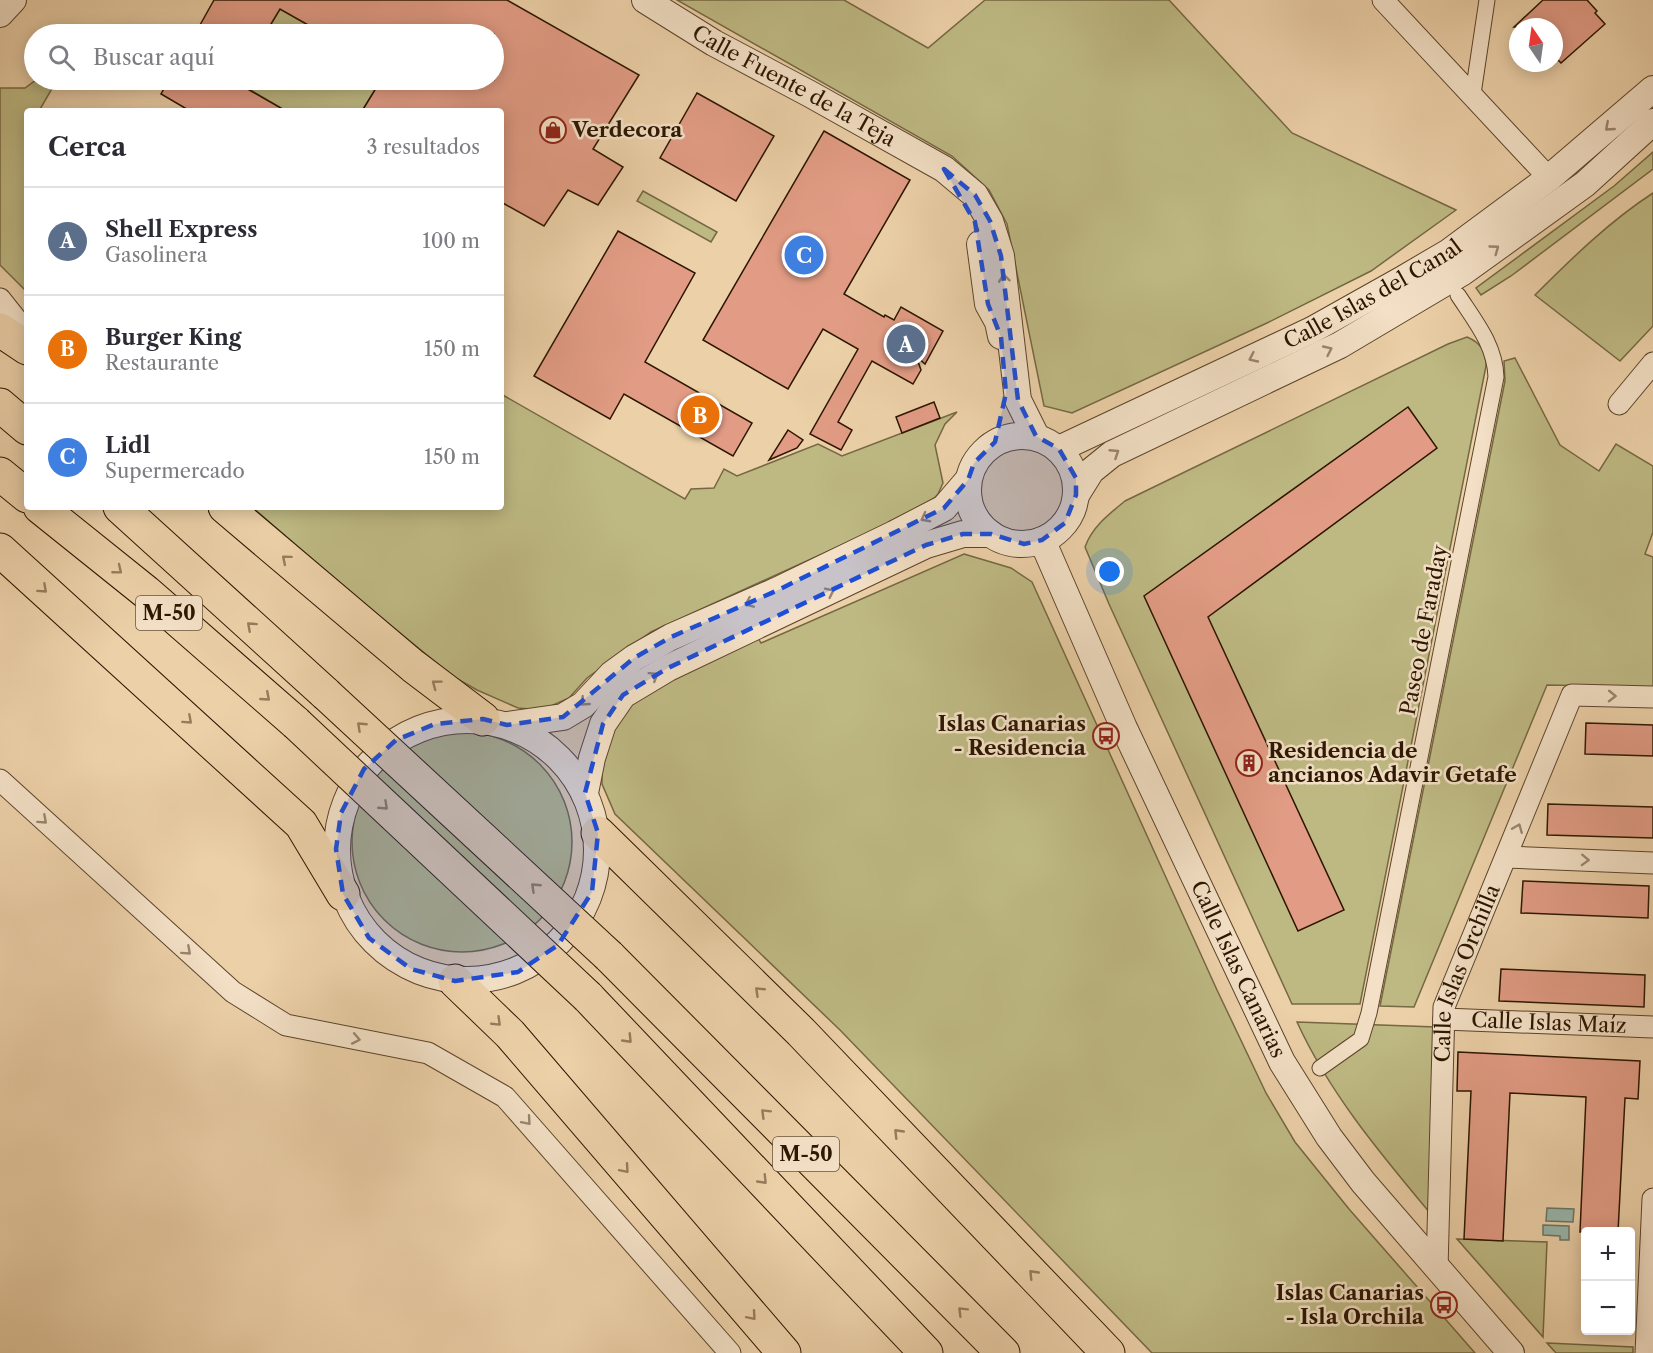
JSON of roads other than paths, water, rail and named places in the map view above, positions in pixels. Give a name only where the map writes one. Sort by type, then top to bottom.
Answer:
[{"type":"highway","points":[[0,330],[24,346]]},
{"type":"highway","points":[[0,405],[24,425]]},
{"type":"highway","points":[[0,474],[24,494]]},
{"type":"highway","name":"M-50","points":[[44,510],[146,592],[296,723],[588,997],[926,1353]]},
{"type":"highway","name":"M-50","points":[[123,510],[609,956],[1003,1353]]},
{"type":"highway","points":[[229,510],[412,666],[495,722]]},
{"type":"highway","points":[[0,550],[301,824],[343,894]]},
{"type":"highway","points":[[598,833],[801,1032],[1108,1353]]},
{"type":"highway","points":[[455,981],[510,1034],[784,1353]]},
{"type":"highway","points":[[1073,1316],[1102,1353]]},
{"type":"street","points":[[0,14],[13,0]]},
{"type":"street","name":"Calle Fuente de la Teja","points":[[645,0],[714,43],[944,169],[975,195],[990,221],[1001,256],[1018,400],[1036,436]]},
{"type":"street","points":[[1383,0],[1549,178]]},
{"type":"street","points":[[1473,94],[1488,0]]},
{"type":"street","name":"Calle Islas del Canal","points":[[1059,449],[1322,324],[1449,252],[1549,178],[1653,89]]},
{"type":"street","name":"Calle Islas del Canal","points":[[1076,495],[1091,471],[1112,454],[1340,345],[1463,272],[1585,184],[1653,122]]},
{"type":"street","name":"Calle Fuente de la Teja","points":[[944,169],[960,191],[975,222],[984,264],[988,304],[1000,329],[1006,393],[1003,421],[995,442]]},
{"type":"street","name":"Paseo de Faraday","points":[[1320,1068],[1361,1039],[1369,1013],[1496,377],[1496,361],[1492,349],[1458,295]]},
{"type":"street","points":[[0,299],[24,329]]},
{"type":"street","points":[[1619,404],[1653,363]]},
{"type":"street","points":[[1036,436],[1059,449],[1069,462],[1076,478],[1076,495],[1073,510],[1055,533],[1042,540],[1024,544],[1007,542],[991,534],[979,524],[971,510],[967,495],[968,480],[974,463],[985,449],[995,442],[1000,439],[1036,436]]},
{"type":"street","points":[[495,722],[537,740],[564,762],[585,793],[598,833],[592,892],[558,945],[518,972],[455,981],[411,969],[369,938],[343,894],[336,849],[341,813],[364,769],[396,740],[435,724],[563,717],[583,705],[612,674],[634,658],[671,637],[776,591],[944,508],[968,480]]},
{"type":"street","points":[[585,793],[591,758],[603,724],[623,695],[668,668],[926,545],[963,534],[991,534]]},
{"type":"street","name":"Calle Islas Canarias","points":[[1042,540],[1124,728],[1282,1062],[1329,1137],[1363,1182],[1511,1353]]},
{"type":"street","name":"Calle Islas Orchilla","points":[[1437,1269],[1444,1007],[1572,695],[1653,697]]},
{"type":"street","points":[[0,780],[232,992],[286,1025],[428,1053],[505,1096],[730,1353]]},
{"type":"street","points":[[1506,857],[1653,863]]},
{"type":"street","name":"Calle Islas Maíz","points":[[1444,1019],[1653,1027]]},
{"type":"street","points":[[1647,1353],[1653,1199]]},
{"type":"water","points":[[1547,1208],[1574,1209],[1573,1222],[1546,1221]]},
{"type":"water","points":[[1543,1225],[1569,1226],[1569,1240],[1560,1240],[1560,1236],[1543,1235]]},
{"type":"place","name":"Verdecora","points":[[553,130]]},
{"type":"place","name":"Lidl","points":[[804,255]]},
{"type":"place","name":"Shell Express","points":[[906,344]]},
{"type":"place","name":"Burger King","points":[[700,415]]},
{"type":"place","name":"Islas Canarias - Residencia","points":[[1106,736]]},
{"type":"place","name":"Residencia de ancianos Adavir Getafe","points":[[1249,763]]},
{"type":"place","name":"Islas Canarias - Isla Orchila","points":[[1444,1305]]}]
